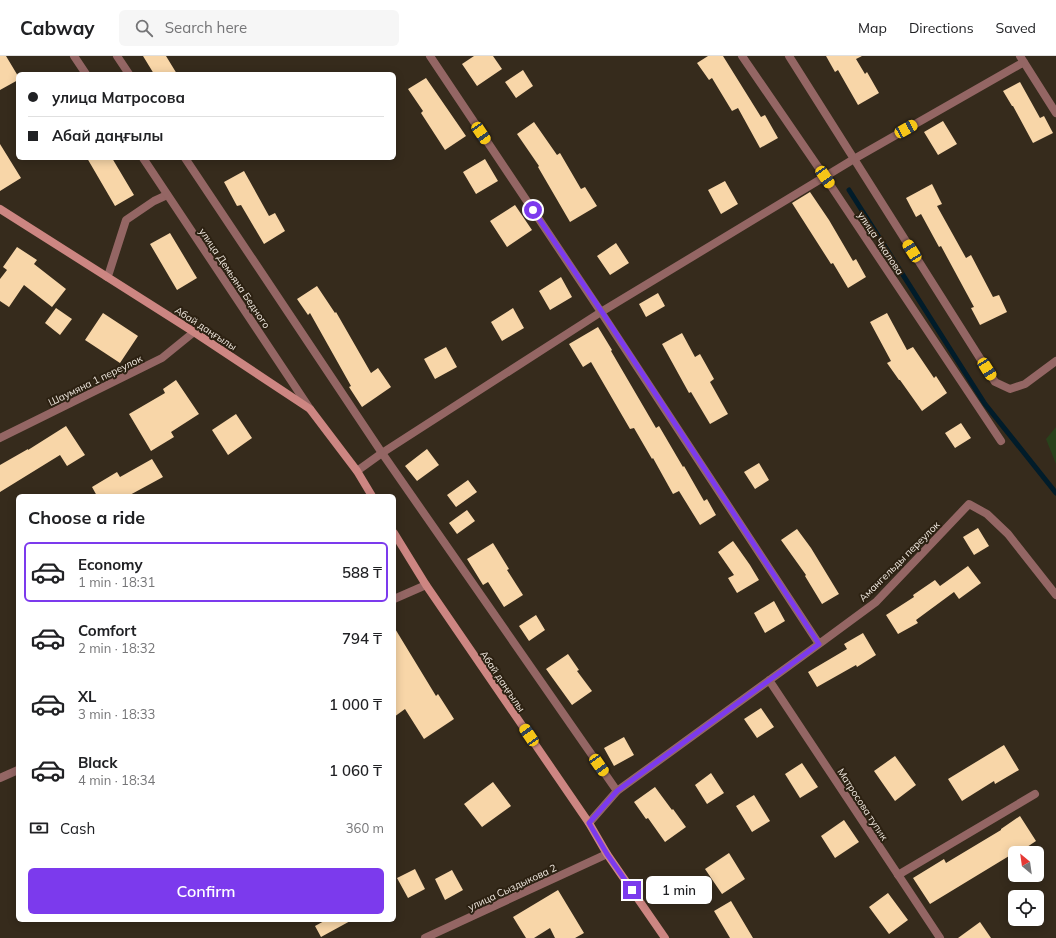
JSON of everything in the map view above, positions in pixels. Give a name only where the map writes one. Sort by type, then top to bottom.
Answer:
[{"type":"street","points":[[74,56],[85,72]]},
{"type":"street","points":[[117,56],[128,72]]},
{"type":"street","points":[[430,56],[602,312],[819,644]]},
{"type":"street","name":"улица Чкалова","points":[[742,56],[825,177],[1001,441]]},
{"type":"street","points":[[789,56],[995,382],[1010,389],[1025,384],[1056,361]]},
{"type":"street","points":[[357,471],[382,453],[602,312],[1022,59],[1056,113]]},
{"type":"street","name":"улица Демьяна Бедного","points":[[143,160],[310,409]]},
{"type":"street","points":[[186,160],[382,453],[617,791]]},
{"type":"street","points":[[107,277],[126,220],[154,201],[167,195]]},
{"type":"street","name":"Абай даңғылы","points":[[0,209],[194,332],[310,409],[357,471],[371,494]]},
{"type":"street","name":"Шаумяна 1 переулок","points":[[0,438],[162,358],[194,332]]},
{"type":"street","name":"Амангельды переулок","points":[[589,823],[617,791],[876,602],[969,504],[987,514],[1008,534],[1056,595]]},
{"type":"street","name":"Абай даңғылы","points":[[396,536],[426,585],[589,823],[607,854],[665,938]]},
{"type":"street","points":[[396,598],[426,585]]},
{"type":"street","name":"Матросова тупик","points":[[769,680],[940,938]]},
{"type":"street","points":[[0,778],[16,771]]},
{"type":"street","points":[[898,875],[1035,794]]},
{"type":"street","name":"улица Сыздыкова 2","points":[[425,938],[607,854]]},
{"type":"green space","points":[[1056,427],[1056,464],[1046,439]]},
{"type":"building","points":[[0,56],[6,56],[16,73],[16,81],[0,90]]},
{"type":"building","points":[[143,56],[166,56],[176,72],[153,72]]},
{"type":"building","points":[[474,56],[493,56],[502,69],[477,86],[462,64]]},
{"type":"building","points":[[708,56],[723,56],[761,117],[765,115],[778,138],[760,148],[738,108],[732,111],[712,78],[709,80],[697,63]]},
{"type":"building","points":[[826,56],[862,56],[856,59],[865,74],[867,72],[879,93],[858,105],[838,70],[835,72]]},
{"type":"building","points":[[523,70],[533,86],[516,98],[505,82]]},
{"type":"building","points":[[426,78],[466,136],[445,150],[421,113],[423,111],[408,89]]},
{"type":"building","points":[[1020,82],[1040,118],[1044,116],[1053,133],[1033,143],[1003,91]]},
{"type":"building","points":[[943,121],[957,144],[938,155],[924,132]]},
{"type":"building","points":[[534,122],[557,155],[560,153],[581,189],[585,187],[597,206],[570,222],[538,167],[539,166],[517,134]]},
{"type":"building","points":[[0,144],[21,178],[0,191]]},
{"type":"building","points":[[485,159],[498,181],[476,194],[463,172]]},
{"type":"building","points":[[88,160],[113,160],[134,195],[115,206]]},
{"type":"building","points":[[244,171],[269,216],[275,213],[285,231],[264,244],[241,205],[237,206],[224,182]]},
{"type":"building","points":[[725,181],[738,204],[721,214],[708,190]]},
{"type":"building","points":[[932,184],[942,204],[937,206],[966,258],[971,255],[993,297],[999,295],[1007,312],[980,325],[971,308],[974,307],[941,246],[939,247],[921,214],[916,217],[906,198]]},
{"type":"building","points":[[810,192],[829,220],[853,261],[856,259],[866,277],[848,288],[833,263],[831,264],[792,203]]},
{"type":"building","points":[[515,205],[532,230],[507,247],[490,221]]},
{"type":"building","points":[[170,233],[197,278],[177,290],[150,244]]},
{"type":"building","points":[[616,243],[629,263],[610,275],[597,256]]},
{"type":"building","points":[[17,247],[37,260],[34,264],[66,289],[52,307],[24,285],[9,307],[0,301],[0,279],[7,270],[3,267]]},
{"type":"building","points":[[561,277],[572,297],[550,310],[539,291]]},
{"type":"building","points":[[317,286],[335,313],[336,312],[371,373],[378,368],[391,387],[362,407],[349,387],[351,386],[310,313],[308,315],[297,299]]},
{"type":"building","points":[[658,293],[665,306],[646,317],[639,304]]},
{"type":"building","points":[[56,308],[72,319],[60,335],[45,323]]},
{"type":"building","points":[[513,308],[524,328],[502,341],[491,322]]},
{"type":"building","points":[[103,313],[138,336],[120,363],[85,340]]},
{"type":"building","points":[[887,313],[907,350],[913,347],[934,378],[936,376],[947,393],[922,411],[887,363],[891,361],[870,322]]},
{"type":"building","points":[[598,327],[656,428],[659,426],[704,501],[707,499],[716,515],[700,525],[679,491],[673,494],[634,428],[630,429],[591,362],[583,367],[569,344]]},
{"type":"building","points":[[682,333],[695,357],[700,354],[714,379],[710,382],[728,414],[710,424],[691,392],[689,393],[662,344]]},
{"type":"building","points":[[446,347],[457,367],[435,379],[424,359]]},
{"type":"building","points":[[176,380],[199,414],[171,432],[174,437],[151,451],[129,414],[165,393],[163,389]]},
{"type":"building","points":[[236,414],[252,438],[228,455],[212,430]]},
{"type":"building","points":[[961,423],[971,438],[955,448],[945,433]]},
{"type":"building","points":[[66,426],[85,455],[67,466],[60,455],[0,492],[0,465],[28,450]]},
{"type":"building","points":[[427,449],[439,465],[417,481],[405,466]]},
{"type":"building","points":[[152,459],[163,477],[132,494],[96,494],[92,487],[117,472],[120,477]]},
{"type":"building","points":[[759,463],[769,480],[755,489],[744,472]]},
{"type":"building","points":[[468,480],[477,492],[456,507],[447,495]]},
{"type":"building","points":[[467,510],[475,521],[457,534],[449,523]]},
{"type":"building","points":[[978,528],[989,546],[974,555],[963,537]]},
{"type":"building","points":[[797,529],[811,548],[839,594],[822,604],[805,576],[806,575],[781,540]]},
{"type":"building","points":[[733,541],[759,580],[737,593],[728,578],[734,575],[718,552]]},
{"type":"building","points":[[493,543],[509,569],[507,570],[523,595],[504,607],[488,582],[483,585],[467,559]]},
{"type":"building","points":[[968,566],[981,583],[959,599],[954,592],[916,620],[918,623],[898,634],[886,615],[914,597],[913,595],[935,580],[940,586]]},
{"type":"building","points":[[774,601],[785,621],[765,633],[754,613]]},
{"type":"building","points":[[536,615],[545,630],[529,641],[519,626]]},
{"type":"building","points":[[396,630],[436,696],[438,694],[454,719],[424,739],[405,709],[396,716]]},
{"type":"building","points":[[863,633],[876,655],[857,667],[856,665],[817,687],[808,672],[847,649],[844,644]]},
{"type":"building","points":[[568,654],[579,670],[577,671],[592,691],[572,705],[546,669]]},
{"type":"building","points":[[761,708],[774,727],[757,738],[744,719]]},
{"type":"building","points":[[624,737],[634,755],[614,766],[604,748]]},
{"type":"building","points":[[1004,745],[1019,770],[995,784],[994,781],[962,801],[948,779]]},
{"type":"building","points":[[895,756],[916,785],[895,801],[874,771]]},
{"type":"building","points":[[802,763],[818,787],[800,798],[785,774]]},
{"type":"building","points":[[711,773],[724,793],[707,804],[695,785]]},
{"type":"building","points":[[493,782],[511,806],[482,827],[464,804]]},
{"type":"building","points":[[655,787],[686,827],[665,842],[648,818],[646,819],[634,802]]},
{"type":"building","points":[[754,795],[770,821],[752,832],[736,806]]},
{"type":"building","points":[[1020,816],[1036,841],[1028,846],[1008,846],[1008,857],[930,904],[913,878],[944,859],[946,863]]},
{"type":"building","points":[[844,820],[859,842],[835,858],[821,836]]},
{"type":"building","points":[[729,853],[745,879],[722,894],[705,869]]},
{"type":"building","points":[[415,869],[425,889],[408,898],[397,878]]},
{"type":"building","points":[[452,870],[463,890],[445,900],[435,879]]},
{"type":"building","points":[[558,890],[584,933],[575,938],[555,938],[550,928],[534,938],[526,938],[513,917]]},
{"type":"building","points":[[888,893],[908,920],[889,934],[869,907]]},
{"type":"building","points":[[731,901],[753,938],[730,938],[714,911]]},
{"type":"building","points":[[322,922],[348,922],[321,937],[315,926]]},
{"type":"building","points":[[980,922],[991,938],[958,938]]},
{"type":"waterway","points":[[849,190],[985,404],[1056,493]]},
{"type":"route","points":[[533,210],[602,312],[819,644],[617,791],[589,823],[607,854],[632,890]]}]
